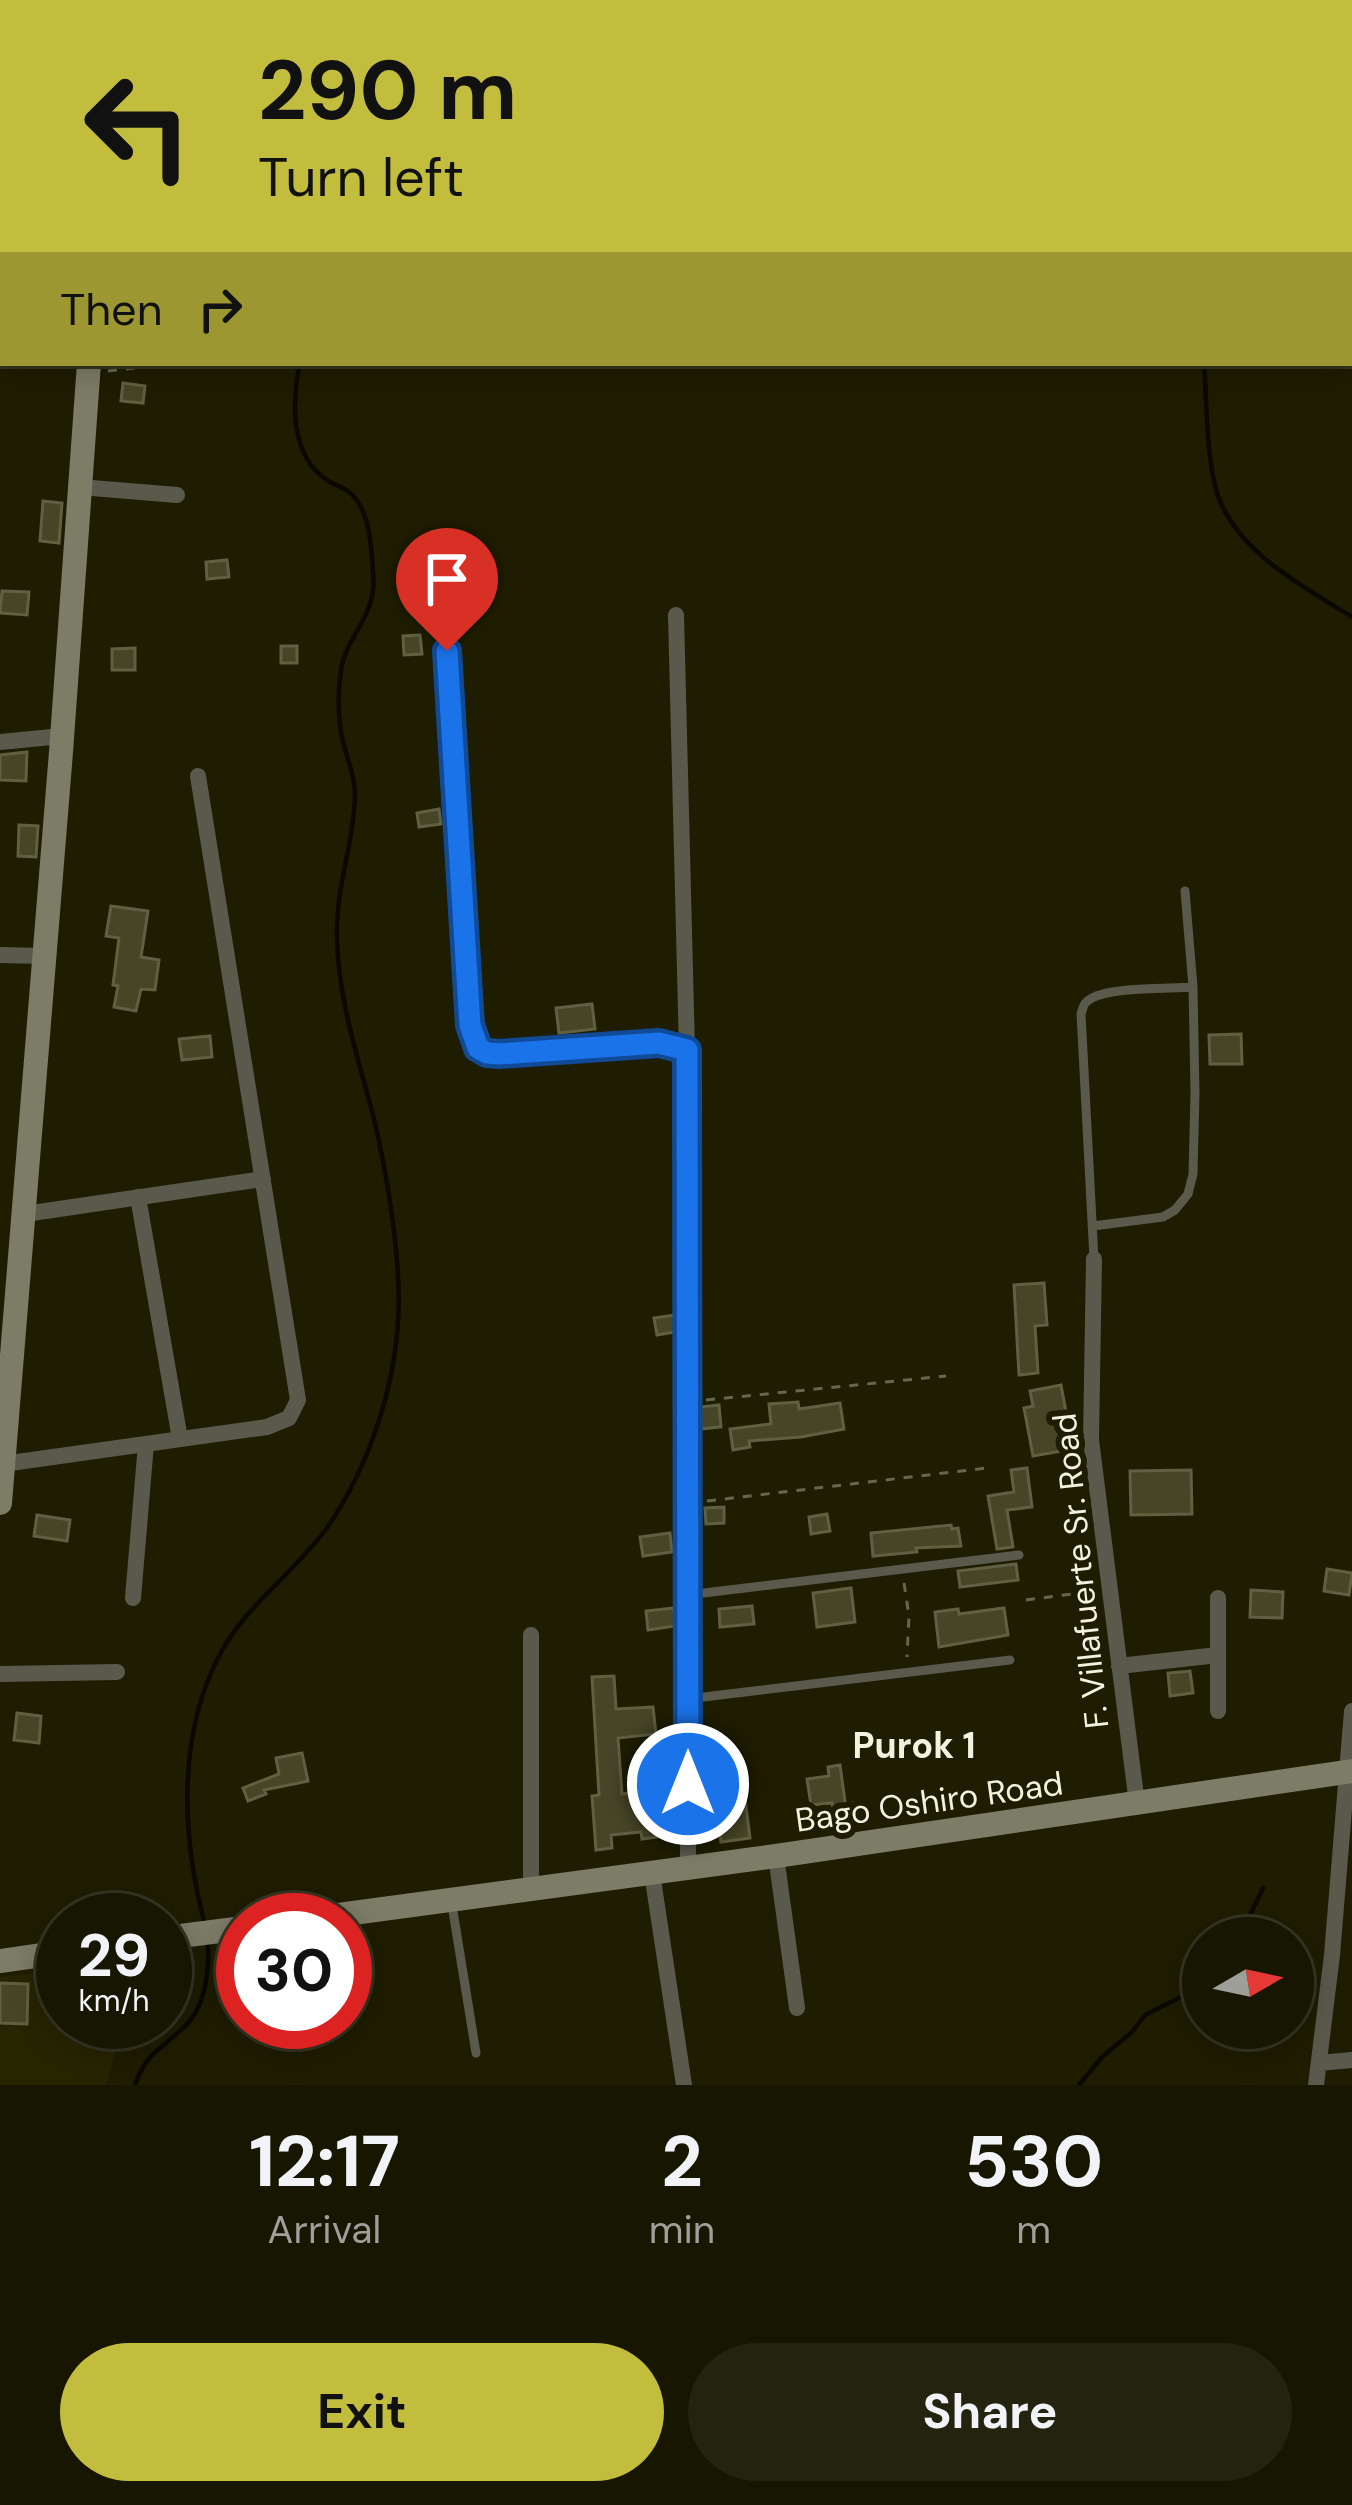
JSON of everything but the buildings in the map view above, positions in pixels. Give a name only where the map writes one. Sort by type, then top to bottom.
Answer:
[{"type":"street","points":[[0,1503],[8,1315],[25,1214],[88,368]]},
{"type":"street","points":[[80,487],[178,495]]},
{"type":"street","points":[[676,615],[687,1050],[688,1868]]},
{"type":"street","points":[[444,617],[464,967],[470,1025],[478,1048],[499,1054],[659,1043],[687,1050]]},
{"type":"street","points":[[0,742],[62,736]]},
{"type":"street","points":[[3,1464],[267,1427],[289,1418],[295,1409],[297,1388],[198,776]]},
{"type":"street","points":[[0,955],[44,956]]},
{"type":"street","points":[[25,1214],[263,1178]]},
{"type":"street","points":[[138,1197],[180,1439]]},
{"type":"street","name":"F. Villafuerte Sr. Road","points":[[1094,1259],[1091,1440],[1137,1804]]},
{"type":"street","points":[[133,1598],[146,1444]]},
{"type":"street","points":[[1218,1598],[1218,1711]]},
{"type":"street","points":[[531,1635],[531,1889]]},
{"type":"street","points":[[1119,1666],[1218,1655]]},
{"type":"street","points":[[0,1674],[117,1672]]},
{"type":"street","points":[[1316,2085],[1333,1955],[1352,1711]]},
{"type":"street","name":"Bago Oshiro Road","points":[[372,1911],[1349,1772]]},
{"type":"street","points":[[776,1856],[797,2008]]},
{"type":"street","points":[[652,1873],[684,2085]]},
{"type":"street","points":[[0,1961],[36,1956]]},
{"type":"street","points":[[1319,2063],[1352,2060]]},
{"type":"lane","points":[[1093,1226],[1163,1217],[1188,1193],[1194,1135],[1185,891]]},
{"type":"lane","points":[[1094,1259],[1080,1028],[1085,1005],[1109,993],[1192,987]]},
{"type":"lane","points":[[687,1595],[1019,1555]]},
{"type":"lane","points":[[687,1699],[1010,1660]]},
{"type":"lane","points":[[451,1900],[476,2053]]},
{"type":"path","points":[[88,368],[124,366]]},
{"type":"path","points":[[687,1402],[946,1376]]},
{"type":"path","points":[[687,1503],[987,1468]]},
{"type":"path","points":[[902,1569],[909,1616],[904,1672]]},
{"type":"path","points":[[1026,1600],[1109,1589]]},
{"type":"shaded area","points":[[36,1973],[36,2049],[116,2049],[106,2085],[0,2085],[0,1977]]},
{"type":"waterway","points":[[204,1921],[191,1855],[188,1787],[190,1753],[205,1687],[230,1638],[316,1542],[356,1478],[385,1401],[398,1321],[396,1245],[388,1190],[345,1005],[337,938],[355,795],[341,733],[339,685],[343,660],[372,596],[371,544],[356,499],[315,469],[300,442],[295,410],[300,366]]},
{"type":"waterway","points":[[1204,366],[1211,463],[1226,514],[1273,566],[1352,617]]},
{"type":"waterway","points":[[1249,1917],[1263,1888]]},
{"type":"waterway","points":[[135,2085],[150,2058],[198,2009],[207,1976],[208,1943]]},
{"type":"waterway","points":[[1079,2085],[1145,2015],[1182,1995]]},
{"type":"district","name":"Purok 1","points":[[914,1745]]},
{"type":"route","points":[[447,651],[464,967],[470,1025],[478,1048],[499,1054],[659,1043],[687,1050],[688,1784]]}]
